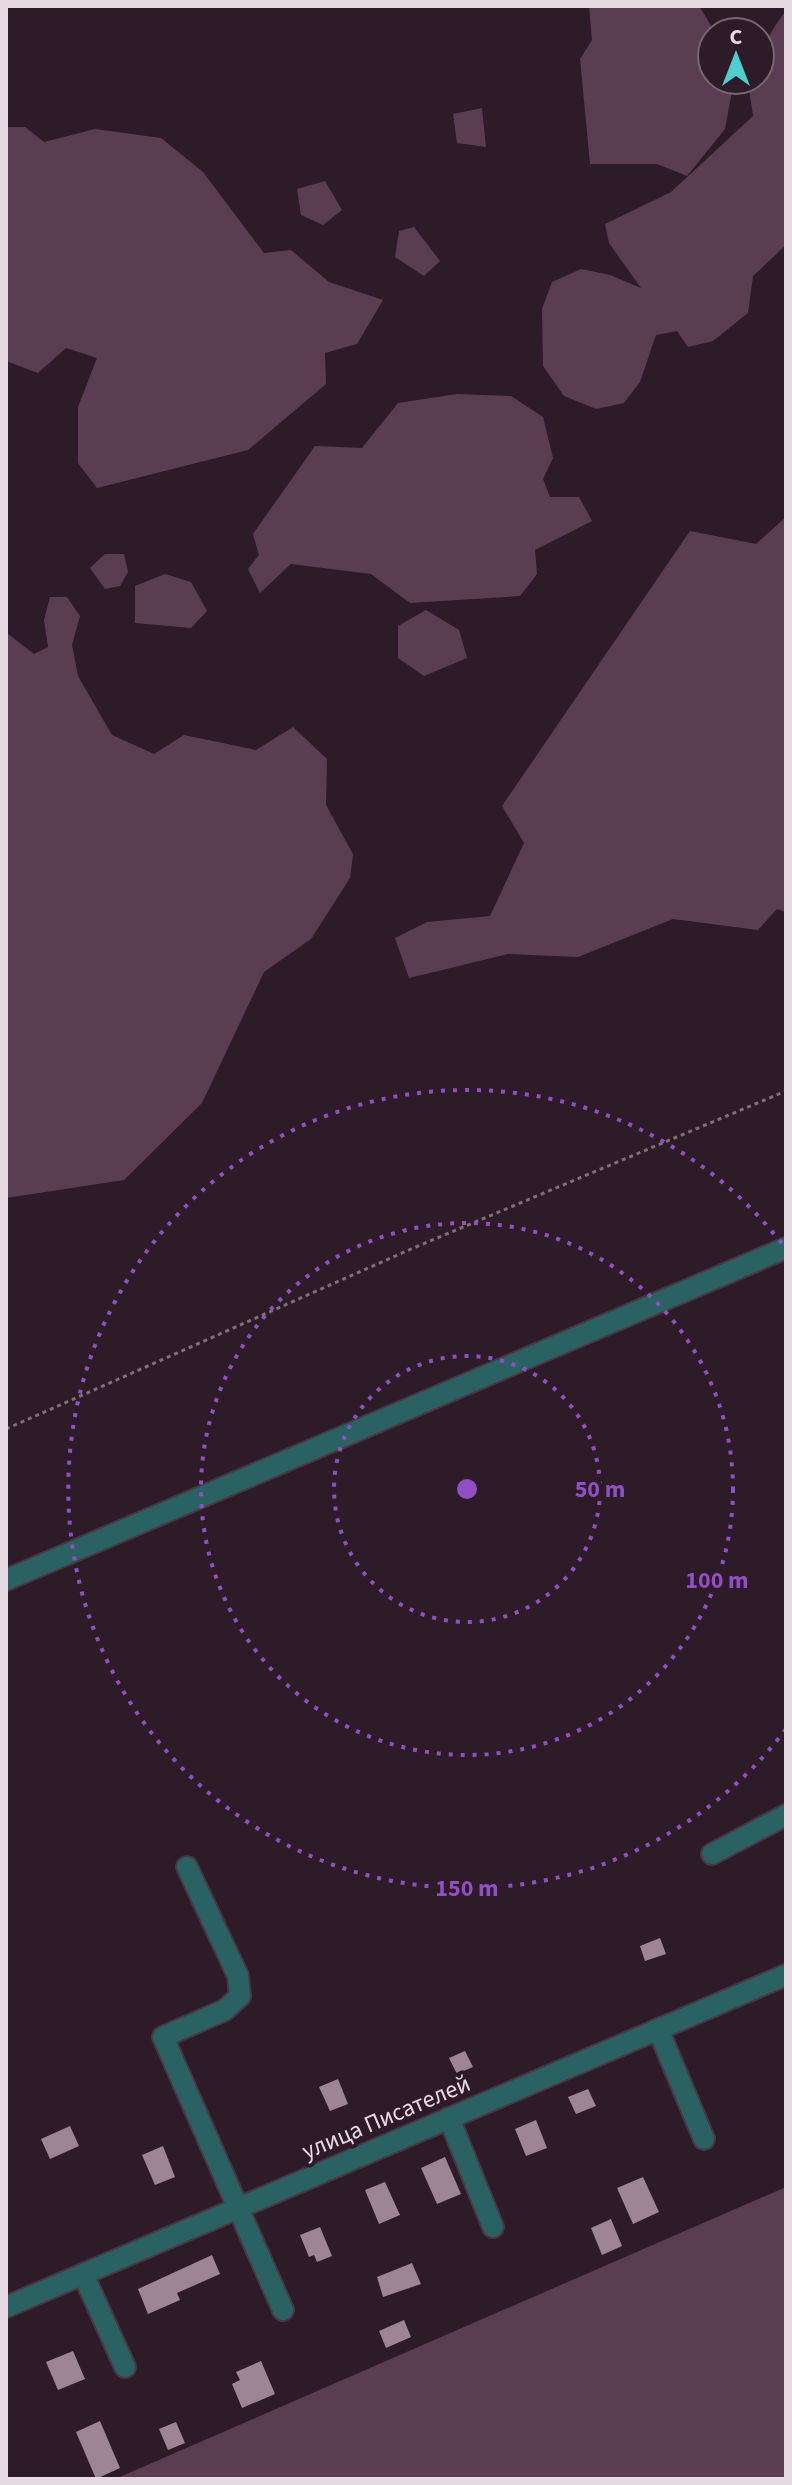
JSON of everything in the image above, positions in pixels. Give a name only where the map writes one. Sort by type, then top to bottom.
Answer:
[{"type":"street","points":[[6,1580],[786,1248]]},
{"type":"street","points":[[712,1854],[786,1815]]},
{"type":"street","points":[[187,1867],[238,1976],[240,1996],[225,2010],[163,2037],[283,2310]]},
{"type":"street","name":"улица Писателей","points":[[6,2307],[786,1975]]},
{"type":"street","points":[[658,2029],[704,2139]]},
{"type":"street","points":[[449,2118],[493,2227]]},
{"type":"street","points":[[83,2274],[125,2367]]},
{"type":"path","points":[[6,1429],[411,1249],[786,1091]]},
{"type":"shaded area","points":[[589,6],[699,6],[705,16],[696,16],[696,96],[731,96],[725,129],[687,176],[657,164],[590,164],[580,59],[592,40]]},
{"type":"shaded area","points":[[786,11],[786,245],[753,276],[748,313],[713,341],[688,347],[677,331],[656,335],[640,382],[624,403],[596,409],[564,396],[543,366],[542,309],[552,282],[581,269],[610,275],[641,288],[609,243],[605,224],[671,192],[753,116],[750,96],[776,96],[776,24]]},
{"type":"shaded area","points":[[482,108],[486,147],[457,143],[453,114]]},
{"type":"shaded area","points":[[6,127],[25,127],[44,142],[95,129],[161,138],[203,172],[264,253],[291,250],[329,282],[383,300],[357,344],[325,353],[326,384],[248,450],[97,488],[78,463],[78,407],[97,358],[66,348],[38,373],[6,361]]},
{"type":"shaded area","points":[[325,181],[342,210],[323,225],[301,215],[297,189]]},
{"type":"shaded area","points":[[414,227],[440,261],[424,276],[395,257],[399,231]]},
{"type":"shaded area","points":[[457,394],[511,396],[543,417],[553,458],[543,479],[550,497],[579,497],[592,521],[535,550],[537,574],[520,596],[410,603],[371,574],[291,564],[260,593],[248,569],[259,555],[253,534],[315,446],[362,448],[398,403]]},
{"type":"shaded area","points":[[786,517],[786,912],[777,909],[758,930],[673,919],[578,957],[508,954],[409,978],[395,938],[427,922],[490,916],[524,843],[502,806],[690,531],[756,544]]},
{"type":"shaded area","points":[[105,554],[124,554],[128,572],[120,586],[105,589],[90,568]]},
{"type":"shaded area","points":[[165,574],[191,582],[207,611],[191,628],[135,623],[135,586]]},
{"type":"shaded area","points":[[50,597],[67,597],[80,616],[72,645],[78,676],[112,735],[154,754],[184,735],[256,750],[293,727],[327,759],[326,805],[353,854],[350,878],[311,939],[264,972],[202,1103],[124,1180],[6,1198],[6,636],[8,634],[34,654],[48,647],[44,620]]},
{"type":"shaded area","points":[[426,610],[459,630],[467,658],[424,676],[398,658],[398,626]]},
{"type":"shaded area","points":[[786,2187],[786,2479],[115,2479]]},
{"type":"building","points":[[660,1938],[666,1954],[645,1961],[640,1946]]},
{"type":"building","points":[[465,2051],[473,2067],[457,2074],[449,2058]]},
{"type":"building","points":[[338,2079],[348,2104],[330,2111],[319,2087]]},
{"type":"building","points":[[588,2089],[596,2106],[576,2114],[568,2097]]},
{"type":"building","points":[[536,2120],[547,2148],[526,2156],[515,2129]]},
{"type":"building","points":[[70,2126],[79,2146],[50,2159],[41,2139]]},
{"type":"building","points":[[163,2146],[175,2177],[155,2185],[142,2155]]},
{"type":"building","points":[[445,2157],[461,2194],[437,2204],[421,2168]]},
{"type":"building","points":[[643,2177],[659,2212],[633,2224],[617,2188]]},
{"type":"building","points":[[385,2182],[400,2215],[379,2224],[365,2190]]},
{"type":"building","points":[[611,2219],[622,2246],[602,2255],[591,2228]]},
{"type":"building","points":[[320,2227],[332,2256],[317,2262],[314,2255],[309,2257],[300,2235]]},
{"type":"building","points":[[212,2255],[220,2274],[177,2293],[180,2300],[148,2314],[138,2289]]},
{"type":"building","points":[[412,2263],[421,2284],[383,2297],[377,2277]]},
{"type":"building","points":[[404,2320],[411,2337],[386,2348],[379,2331]]},
{"type":"building","points":[[73,2351],[85,2379],[58,2390],[46,2362]]},
{"type":"building","points":[[261,2361],[275,2394],[242,2408],[232,2384],[240,2380],[236,2372]]},
{"type":"building","points":[[100,2421],[120,2468],[96,2479],[76,2432]]},
{"type":"building","points":[[176,2422],[185,2443],[168,2450],[159,2429]]}]
